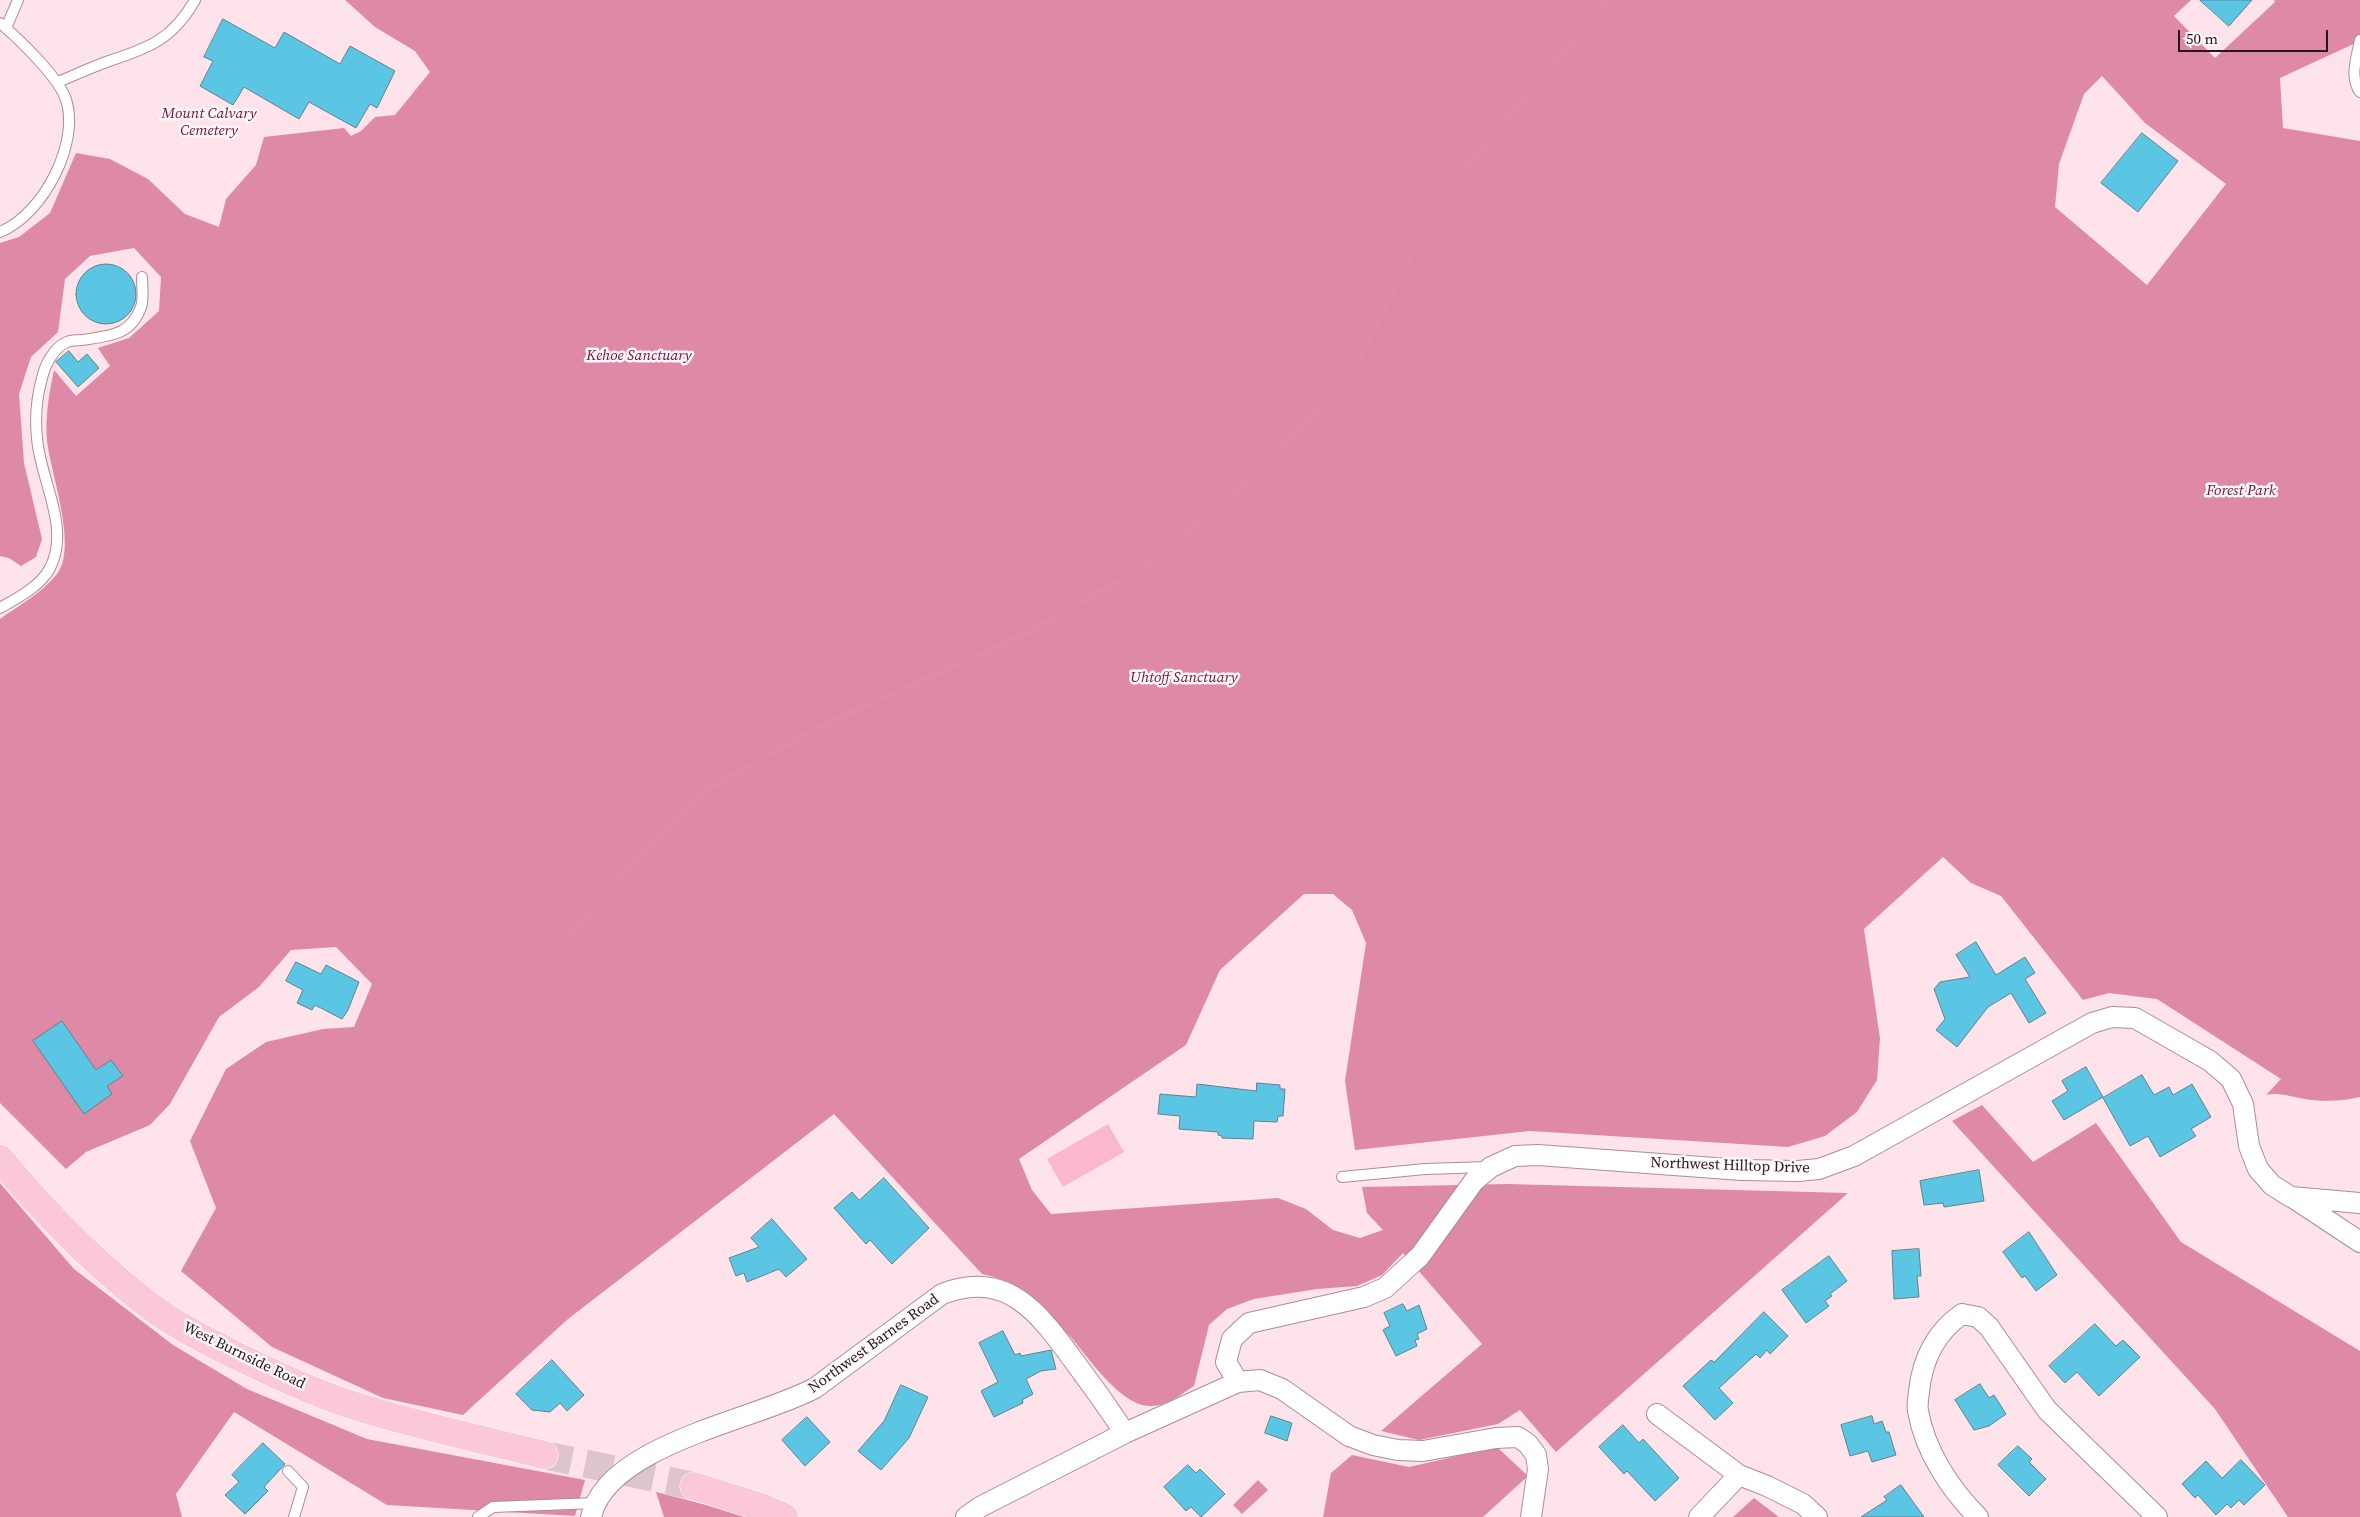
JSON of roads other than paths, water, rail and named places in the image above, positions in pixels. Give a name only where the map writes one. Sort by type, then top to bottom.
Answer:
[{"type":"main road","name":"West Burnside Road","points":[[0,1159],[37,1203],[87,1254],[155,1310],[220,1348],[277,1375],[363,1409],[443,1431],[544,1454]]},
{"type":"main road","points":[[694,1486],[761,1507],[784,1517]]},
{"type":"street","name":"Northwest Hilltop Drive","points":[[1238,1382],[1226,1362],[1232,1339],[1249,1322],[1364,1297],[1385,1288],[1420,1256],[1474,1181],[1491,1166],[1515,1156],[1538,1155],[1742,1170],[1820,1169],[1854,1156],[2092,1023],[2112,1016],[2135,1018],[2210,1060],[2230,1079],[2243,1104],[2249,1146],[2258,1169],[2272,1184],[2360,1242]]},
{"type":"street","points":[[2291,1197],[2360,1203]]},
{"type":"street","name":"Northwest Barnes Road","points":[[594,1510],[608,1483],[626,1468],[699,1432],[794,1400],[815,1388],[942,1294],[962,1287],[980,1286],[997,1290],[1013,1296],[1030,1307],[1051,1329],[1125,1433]]},
{"type":"street","points":[[1978,1517],[1967,1506],[1939,1468],[1917,1410],[1920,1380],[1925,1361],[1948,1324],[1962,1314],[1978,1317],[1989,1327],[2046,1410],[2157,1517]]},
{"type":"street","points":[[966,1517],[980,1507],[1125,1433],[1238,1382],[1260,1380],[1282,1390],[1349,1436],[1373,1445],[1398,1450],[1423,1451],[1496,1438],[1518,1437],[1528,1444],[1536,1455],[1538,1469],[1536,1516]]},
{"type":"street","points":[[1657,1414],[1739,1475],[1803,1504],[1817,1517]]},
{"type":"street","points":[[1699,1517],[1739,1475]]},
{"type":"lane","points":[[0,232],[24,216],[42,197],[54,178],[61,160],[67,134],[68,112],[66,98],[58,82],[3,25],[18,0]]},
{"type":"lane","points":[[58,82],[131,55],[162,40],[177,26],[195,0]]},
{"type":"lane","points":[[2360,40],[2354,73],[2356,87],[2360,92]]},
{"type":"lane","points":[[0,608],[37,583],[50,569],[58,544],[54,514],[37,439],[39,396],[42,378],[48,361],[57,349],[67,342],[115,336],[132,323],[142,306],[142,277]]},
{"type":"lane","points":[[1342,1177],[1425,1169],[1491,1166]]},
{"type":"lane","points":[[288,1471],[303,1487],[294,1517]]},
{"type":"lane","points":[[478,1517],[493,1507],[594,1510]]},
{"type":"waterway","points":[[565,941],[642,853],[706,790],[815,729],[1027,633],[1148,565],[1260,471],[1355,369],[1442,196],[1608,0]]},
{"type":"tunnel","points":[[544,1455],[694,1486]]},
{"type":"park label","name":"Mount Calvary Cemetery","points":[[209,122]]},
{"type":"park label","name":"Kehoe Sanctuary","points":[[639,356]]},
{"type":"park label","name":"Forest Park","points":[[2241,491]]},
{"type":"park label","name":"Uhtoff Sanctuary","points":[[1184,678]]}]
